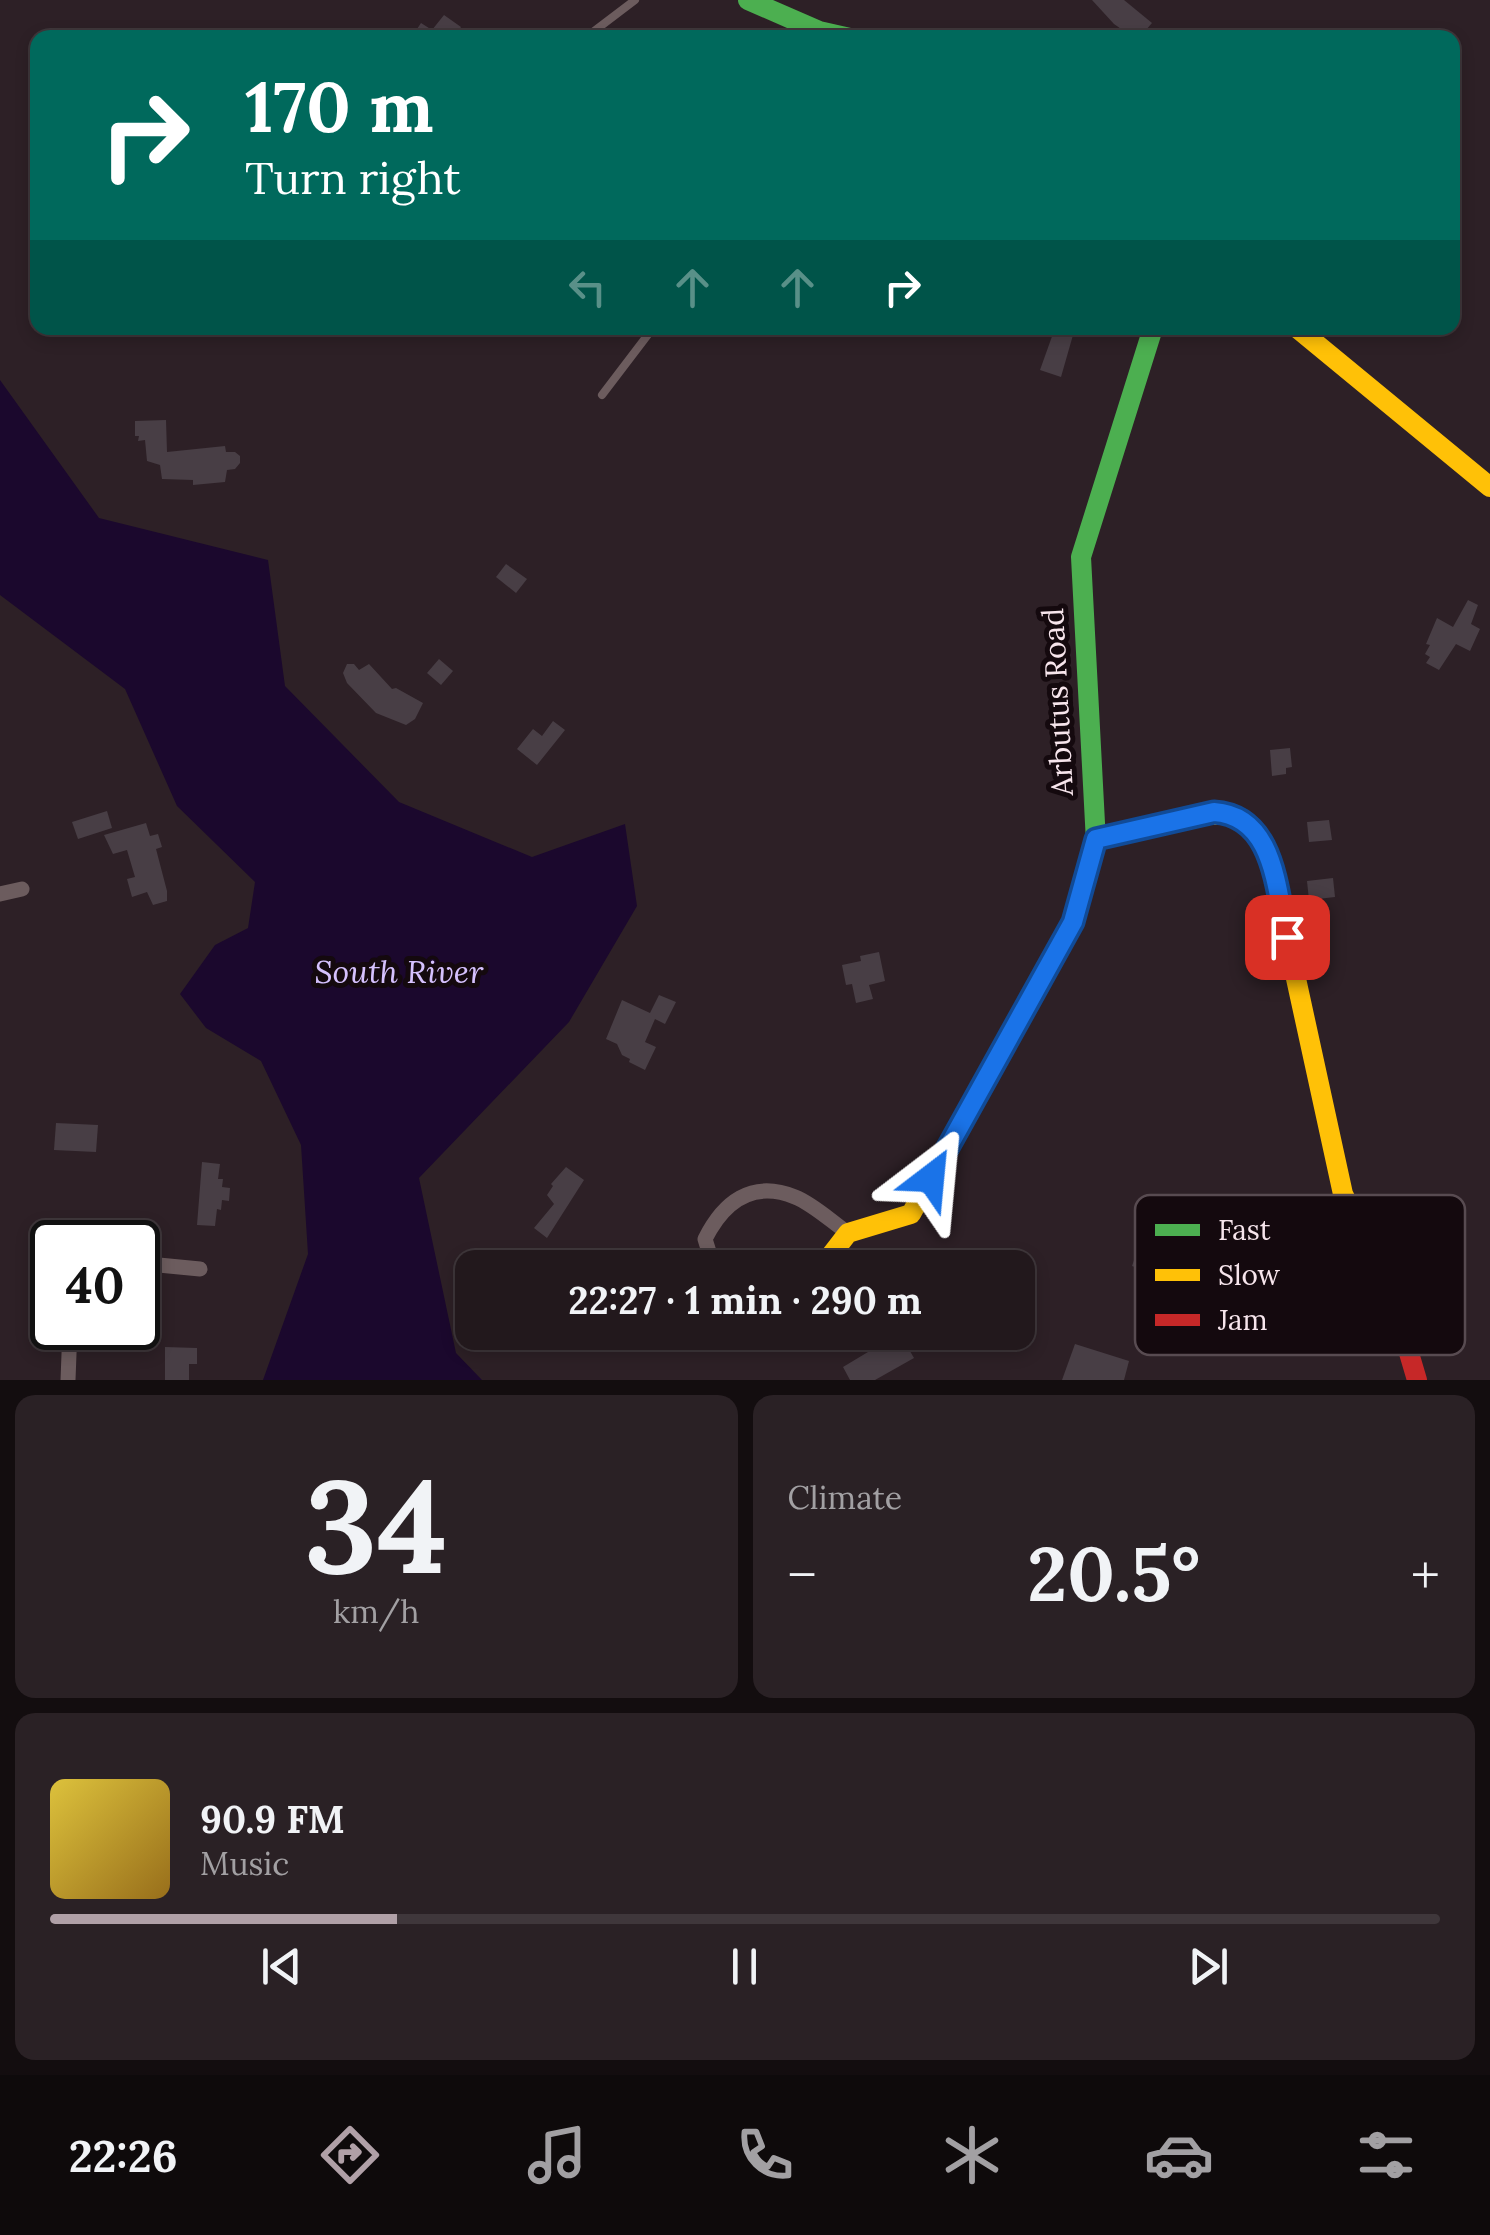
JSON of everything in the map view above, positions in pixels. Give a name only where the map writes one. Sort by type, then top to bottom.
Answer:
[{"type":"street","points":[[748,0],[819,30]]},
{"type":"street","name":"Arbutus Road","points":[[848,1233],[911,1214],[1073,922],[1096,839],[1080,557],[1151,335]]},
{"type":"street","points":[[1305,335],[1490,488]]},
{"type":"street","points":[[1096,839],[1214,812],[1234,814],[1261,838],[1271,864],[1344,1195]]},
{"type":"street","points":[[0,894],[22,889]]},
{"type":"street","points":[[708,1250],[704,1239],[718,1213],[737,1198],[769,1192],[796,1197],[848,1233],[835,1250]]},
{"type":"street","points":[[160,1265],[200,1268]]},
{"type":"street","points":[[68,1380],[69,1350]]},
{"type":"street","points":[[1410,1355],[1417,1380]]},
{"type":"lane","points":[[596,30],[635,0]]},
{"type":"lane","points":[[602,395],[648,335]]},
{"type":"water","name":"South River","points":[[0,380],[99,518],[268,560],[285,686],[399,802],[532,857],[625,824],[637,906],[569,1022],[419,1178],[455,1350],[482,1380],[263,1380],[308,1254],[301,1145],[261,1061],[206,1028],[180,994],[215,945],[248,928],[255,882],[177,806],[125,689],[0,595]]},
{"type":"building","points":[[1092,0],[1124,0],[1152,23],[1146,30],[1123,30]]},
{"type":"building","points":[[444,15],[461,27],[459,30],[432,30]]},
{"type":"building","points":[[1052,335],[1073,335],[1061,377],[1040,370]]},
{"type":"building","points":[[166,420],[167,452],[225,446],[226,452],[240,456],[235,469],[227,470],[225,482],[193,485],[193,480],[162,479],[160,465],[147,461],[145,440],[138,441],[139,436],[135,436],[135,421]]},
{"type":"building","points":[[506,564],[527,579],[516,593],[496,577]]},
{"type":"building","points":[[1468,600],[1478,605],[1471,624],[1480,629],[1470,651],[1456,644],[1439,670],[1426,663],[1430,645],[1426,644],[1437,618],[1453,627]]},
{"type":"building","points":[[439,659],[453,671],[441,685],[427,673]]},
{"type":"building","points":[[347,664],[354,664],[359,670],[369,664],[392,689],[423,703],[415,719],[406,725],[376,713],[347,683],[343,673]]},
{"type":"building","points":[[553,721],[565,730],[537,765],[517,749],[533,729],[542,736]]},
{"type":"building","points":[[1290,748],[1292,767],[1286,768],[1286,774],[1272,776],[1270,750]]},
{"type":"building","points":[[107,811],[112,828],[78,839],[72,822]]},
{"type":"building","points":[[1329,820],[1332,840],[1309,842],[1307,822]]},
{"type":"building","points":[[146,823],[150,836],[158,834],[162,847],[156,849],[167,891],[167,901],[153,905],[147,892],[132,897],[127,879],[135,877],[127,850],[113,854],[104,835]]},
{"type":"building","points":[[1333,878],[1335,897],[1309,900],[1307,881]]},
{"type":"building","points":[[879,952],[885,981],[869,985],[873,999],[856,1003],[852,984],[846,985],[842,965]]},
{"type":"building","points":[[659,995],[676,1002],[665,1024],[655,1019],[645,1042],[656,1047],[645,1070],[629,1062],[617,1044],[606,1039],[622,1000],[650,1013]]},
{"type":"building","points":[[56,1123],[98,1125],[96,1152],[54,1150]]},
{"type":"building","points":[[202,1162],[220,1164],[218,1179],[223,1179],[222,1187],[230,1188],[229,1201],[222,1200],[221,1210],[217,1209],[215,1226],[197,1225]]},
{"type":"building","points":[[566,1167],[584,1180],[547,1238],[534,1228],[554,1204],[547,1195]]},
{"type":"building","points":[[1075,1344],[1129,1361],[1124,1380],[1062,1380]]},
{"type":"building","points":[[165,1347],[197,1348],[197,1364],[189,1364],[189,1380],[165,1380]]},
{"type":"building","points":[[871,1350],[909,1350],[914,1358],[875,1380],[850,1380],[843,1367]]},
{"type":"traffic: fast","points":[[748,0],[817,30]]},
{"type":"traffic: fast","points":[[1092,856],[1096,842],[1081,557],[1151,335]]},
{"type":"traffic: slow","points":[[1305,335],[1490,487]]},
{"type":"traffic: slow","points":[[1096,839],[1216,815],[1243,821],[1254,830],[1271,864],[1344,1195]]},
{"type":"traffic: slow","points":[[835,1250],[848,1233],[911,1214],[1073,922],[1092,856]]},
{"type":"traffic: jam","points":[[1410,1355],[1417,1380]]},
{"type":"route","points":[[931,1178],[1073,922],[1096,839],[1214,812],[1234,814],[1252,827],[1268,851],[1287,937]]}]
